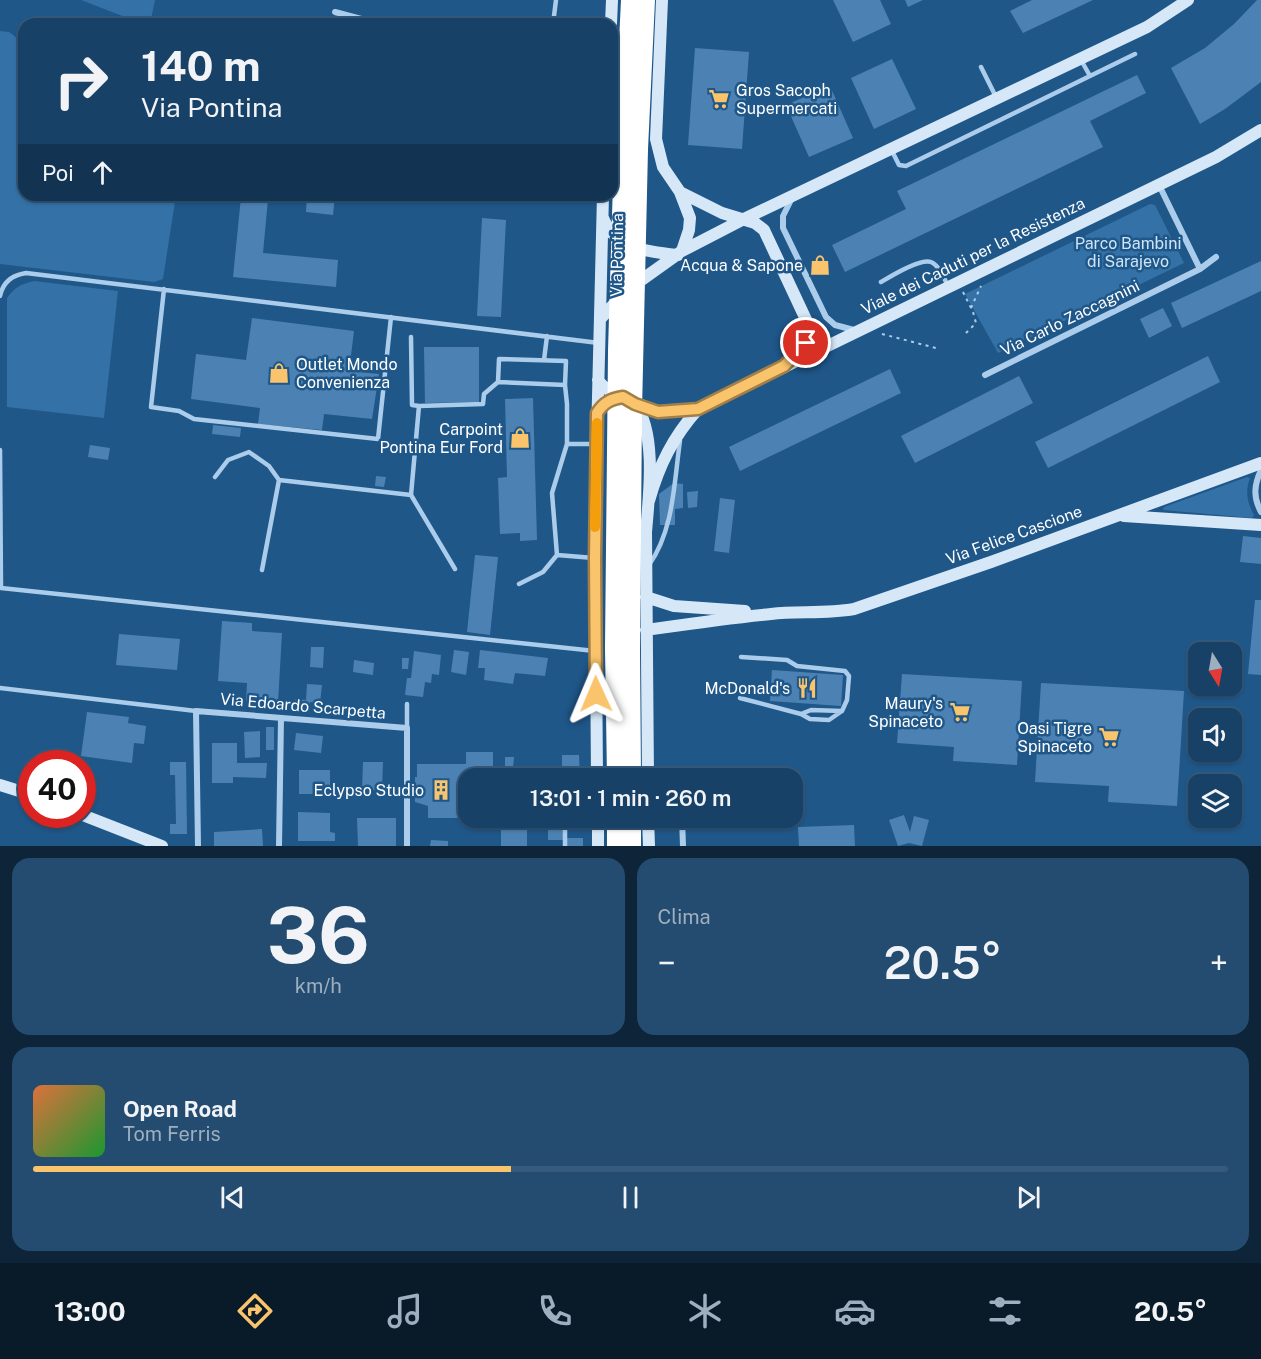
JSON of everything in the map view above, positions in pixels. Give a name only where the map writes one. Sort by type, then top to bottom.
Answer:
[{"type":"highway","name":"Via Pontina","points":[[616,768],[633,423],[630,0]]},
{"type":"highway","name":"Via Pontina","points":[[631,148],[646,0]]},
{"type":"highway","name":"Via Pontina","points":[[622,649],[631,768]]},
{"type":"highway","points":[[616,828],[616,846]]},
{"type":"highway","points":[[632,828],[632,846]]},
{"type":"street","points":[[610,18],[612,0]]},
{"type":"street","points":[[662,0],[656,139],[663,167],[680,192],[689,212],[690,223],[680,253]]},
{"type":"street","points":[[600,319],[631,288],[680,253],[744,219],[1081,60],[1147,27],[1188,0]]},
{"type":"street","points":[[335,12],[358,18]]},
{"type":"street","name":"Viale dei Caduti per la Resistenza","points":[[698,409],[1216,157],[1261,130]]},
{"type":"street","points":[[1158,185],[1200,269]]},
{"type":"street","points":[[680,192],[714,210],[755,223],[764,231],[809,326],[804,348],[784,366]]},
{"type":"street","points":[[793,197],[783,216],[785,232],[824,314],[835,325],[856,331]]},
{"type":"street","name":"Via Pontina","points":[[597,768],[595,558],[603,201]]},
{"type":"street","points":[[602,216],[611,234],[626,244],[648,252],[680,253]]},
{"type":"street","name":"Via Carlo Zaccagnini","points":[[985,375],[1200,269],[1216,257]]},
{"type":"street","points":[[598,380],[607,390],[635,404],[662,412],[698,409]]},
{"type":"street","points":[[597,413],[608,401],[623,397]]},
{"type":"street","points":[[635,404],[642,414],[648,431],[649,501],[646,570],[648,768]]},
{"type":"street","points":[[649,501],[663,459],[681,429],[698,409]]},
{"type":"street","name":"Via Felice Cascione","points":[[646,630],[773,614],[854,609],[1261,463]]},
{"type":"street","points":[[1261,470],[1255,493],[1261,512]]},
{"type":"street","points":[[1117,516],[1261,525]]},
{"type":"street","name":"Via Felice Cascione","points":[[646,597],[679,607],[773,614]]},
{"type":"street","points":[[196,711],[198,846]]},
{"type":"street","name":"Via Edoardo Scarpetta","points":[[196,711],[407,728]]},
{"type":"street","points":[[279,846],[281,718]]},
{"type":"street","points":[[407,728],[407,846]]},
{"type":"street","points":[[0,785],[18,791]]},
{"type":"street","points":[[96,820],[162,846]]},
{"type":"street","points":[[598,828],[598,846]]},
{"type":"street","points":[[648,828],[649,846]]},
{"type":"street","points":[[682,828],[683,846]]},
{"type":"lane","points":[[554,18],[556,0]]},
{"type":"lane","points":[[892,150],[899,165],[906,166],[1135,54]]},
{"type":"lane","points":[[1081,60],[1090,76]]},
{"type":"lane","points":[[981,67],[997,99]]},
{"type":"lane","points":[[881,282],[922,261],[931,262],[938,267],[948,286]]},
{"type":"lane","points":[[0,296],[8,280],[25,273],[599,343]]},
{"type":"lane","points":[[164,289],[151,407],[179,411],[194,420],[378,439],[391,317]]},
{"type":"lane","points":[[544,360],[547,336]]},
{"type":"lane","points":[[411,337],[412,405],[483,404],[484,394],[498,382],[565,385]]},
{"type":"lane","points":[[498,382],[499,358],[566,361],[567,444],[552,493],[557,555],[543,572],[519,584]]},
{"type":"lane","points":[[419,406],[411,495],[455,569]]},
{"type":"lane","points":[[646,570],[657,554],[667,525],[681,429]]},
{"type":"lane","points":[[567,444],[597,444]]},
{"type":"lane","points":[[0,450],[1,588],[595,651]]},
{"type":"lane","points":[[216,477],[228,460],[249,452],[269,466],[279,480],[262,570]]},
{"type":"lane","points":[[279,480],[411,495]]},
{"type":"lane","points":[[557,555],[595,558]]},
{"type":"lane","points":[[740,698],[801,714],[810,719],[829,720],[842,711],[847,700],[849,676],[845,670],[797,666],[787,660],[741,657]]},
{"type":"lane","points":[[0,688],[196,711]]},
{"type":"lane","points":[[407,704],[407,728]]},
{"type":"lane","points":[[801,714],[811,710],[842,711]]},
{"type":"lane","points":[[565,828],[565,846]]},
{"type":"path","points":[[971,308],[982,284]]},
{"type":"path","points":[[963,292],[976,323],[965,334]]},
{"type":"path","points":[[879,333],[936,348]]},
{"type":"green space","points":[[81,0],[155,0],[151,18],[128,18]]},
{"type":"green space","points":[[0,31],[9,32],[18,39],[18,201],[175,201],[163,279],[154,282],[0,264]]},
{"type":"green space","name":"Parco Bambini di Sarajevo","points":[[1150,204],[1155,205],[1184,263],[998,353],[965,294]]},
{"type":"green space","points":[[34,281],[118,291],[104,418],[7,407],[7,298],[19,286]]},
{"type":"green space","points":[[1247,477],[1250,478],[1247,492],[1254,515],[1252,518],[1163,510],[1164,507]]},
{"type":"building","points":[[833,0],[880,0],[891,24],[853,42]]},
{"type":"building","points":[[905,0],[923,0],[908,7]]},
{"type":"building","points":[[1032,0],[1093,0],[1023,33],[1010,11]]},
{"type":"building","points":[[1257,0],[1261,0],[1261,82],[1225,109],[1200,124],[1171,68],[1205,48],[1234,24]]},
{"type":"building","name":"Gros Sacoph Supermercati","points":[[695,48],[749,52],[742,149],[688,145]]},
{"type":"building","points":[[892,59],[916,109],[874,129],[851,78]]},
{"type":"building","points":[[1137,75],[1146,93],[1090,121],[1103,147],[845,272],[832,245],[906,209],[897,191]]},
{"type":"building","points":[[830,86],[853,138],[809,157],[786,105]]},
{"type":"building","points":[[241,201],[268,201],[263,253],[338,260],[336,287],[233,277]]},
{"type":"building","points":[[307,201],[334,201],[333,215],[306,212]]},
{"type":"building","points":[[482,218],[506,220],[501,317],[477,316]]},
{"type":"building","points":[[1261,261],[1261,291],[1182,328],[1171,303]]},
{"type":"building","points":[[1163,308],[1172,326],[1149,338],[1140,319]]},
{"type":"building","name":"Outlet Mondo Convenienza","points":[[252,318],[354,331],[349,371],[379,374],[372,419],[324,414],[322,430],[258,424],[260,408],[191,399],[196,354],[246,360]]},
{"type":"building","points":[[424,347],[479,347],[479,402],[425,403]]},
{"type":"building","points":[[1208,356],[1220,382],[1048,468],[1035,442]]},
{"type":"building","points":[[890,369],[901,393],[740,471],[729,447]]},
{"type":"building","points":[[1019,376],[1033,403],[915,463],[901,436]]},
{"type":"building","name":"Carpoint Pontina Eur Ford","points":[[533,398],[537,540],[520,541],[520,533],[500,534],[498,478],[507,477],[505,399]]},
{"type":"building","points":[[213,425],[241,428],[240,437],[212,434]]},
{"type":"building","points":[[90,445],[110,448],[108,460],[88,457]]},
{"type":"building","points":[[376,476],[386,477],[384,487],[375,486]]},
{"type":"building","points":[[674,483],[683,484],[683,508],[675,509],[675,525],[660,525],[659,494]]},
{"type":"building","points":[[698,491],[697,507],[688,508],[687,492]]},
{"type":"building","points":[[720,498],[735,500],[729,553],[714,551]]},
{"type":"building","points":[[1243,536],[1261,538],[1261,564],[1240,562]]},
{"type":"building","points":[[475,555],[498,557],[490,635],[467,632]]},
{"type":"building","points":[[1255,600],[1261,600],[1261,675],[1248,674]]},
{"type":"building","points":[[222,621],[252,623],[252,631],[282,633],[278,703],[246,701],[247,683],[218,681]]},
{"type":"building","points":[[119,634],[180,639],[177,670],[116,665]]},
{"type":"building","points":[[311,647],[324,647],[323,668],[310,667]]},
{"type":"building","points":[[454,650],[469,652],[466,675],[451,672]]},
{"type":"building","points":[[480,650],[548,658],[545,676],[515,673],[513,684],[484,680],[485,668],[478,668]]},
{"type":"building","points":[[414,651],[441,655],[439,675],[432,674],[431,683],[425,682],[423,697],[405,695],[407,678],[411,678]]},
{"type":"building","points":[[402,658],[409,658],[408,669],[402,669]]},
{"type":"building","points":[[354,660],[374,663],[373,675],[353,672]]},
{"type":"building","name":"McDonald's","points":[[772,670],[843,675],[841,706],[770,701]]},
{"type":"building","name":"Maury's Spinaceto","points":[[902,674],[1022,681],[1017,765],[953,761],[954,747],[897,743]]},
{"type":"building","name":"Oasi Tigre Spinaceto","points":[[1041,683],[1184,691],[1177,806],[1108,802],[1109,786],[1035,782]]},
{"type":"building","points":[[307,684],[322,685],[320,703],[310,702],[309,713],[294,712],[295,699],[306,700]]},
{"type":"building","points":[[87,712],[129,717],[128,723],[146,726],[144,744],[134,743],[132,763],[96,758],[96,750],[82,750]]},
{"type":"building","points":[[266,727],[274,727],[274,750],[266,750]]},
{"type":"building","points":[[260,731],[260,757],[245,758],[244,732]]},
{"type":"building","points":[[296,733],[323,736],[321,753],[294,750]]},
{"type":"building","points":[[212,743],[237,743],[237,763],[267,763],[266,778],[233,777],[233,783],[212,783]]},
{"type":"building","name":"Eclypso Studio","points":[[466,752],[493,752],[493,768],[458,768],[458,818],[428,818],[428,806],[415,802],[417,764],[466,764]]},
{"type":"building","points":[[562,755],[579,755],[580,768],[562,768]]},
{"type":"building","points":[[505,757],[514,757],[513,768],[505,768]]},
{"type":"building","points":[[170,762],[186,762],[187,834],[170,834],[170,824],[176,824],[175,775],[170,775]]},
{"type":"building","points":[[363,762],[383,762],[382,790],[362,790]]},
{"type":"building","points":[[299,770],[330,770],[330,794],[299,794]]},
{"type":"building","points":[[298,812],[330,813],[330,832],[335,833],[335,841],[298,841]]},
{"type":"building","points":[[904,815],[910,832],[914,816],[929,820],[922,846],[909,843],[898,846],[889,820]]},
{"type":"building","points":[[357,818],[396,818],[396,846],[358,846]]},
{"type":"building","points":[[854,825],[855,846],[799,846],[798,828]]},
{"type":"building","points":[[501,828],[527,828],[527,846],[501,846]]},
{"type":"building","points":[[548,828],[565,828],[565,838],[583,838],[583,846],[565,846],[565,840],[548,840]]},
{"type":"building","points":[[262,829],[263,846],[214,846],[214,832]]},
{"type":"building","points":[[431,840],[448,841],[448,846],[430,846]]},
{"type":"slow traffic","points":[[595,527],[597,423]]},
{"type":"place","name":"Gros Sacoph Supermercati","points":[[719,99]]},
{"type":"place","name":"Acqua & Sapone","points":[[820,265]]},
{"type":"place","name":"Outlet Mondo Convenienza","points":[[279,373]]},
{"type":"place","name":"Carpoint Pontina Eur Ford","points":[[520,438]]},
{"type":"place","name":"McDonald's","points":[[807,688]]},
{"type":"place","name":"Maury's Spinaceto","points":[[960,712]]},
{"type":"place","name":"Oasi Tigre Spinaceto","points":[[1109,737]]},
{"type":"place","name":"Eclypso Studio","points":[[441,790]]},
{"type":"route","points":[[596,694],[597,413],[608,401],[623,397],[658,412],[698,409],[784,366],[804,348],[806,343]]}]
